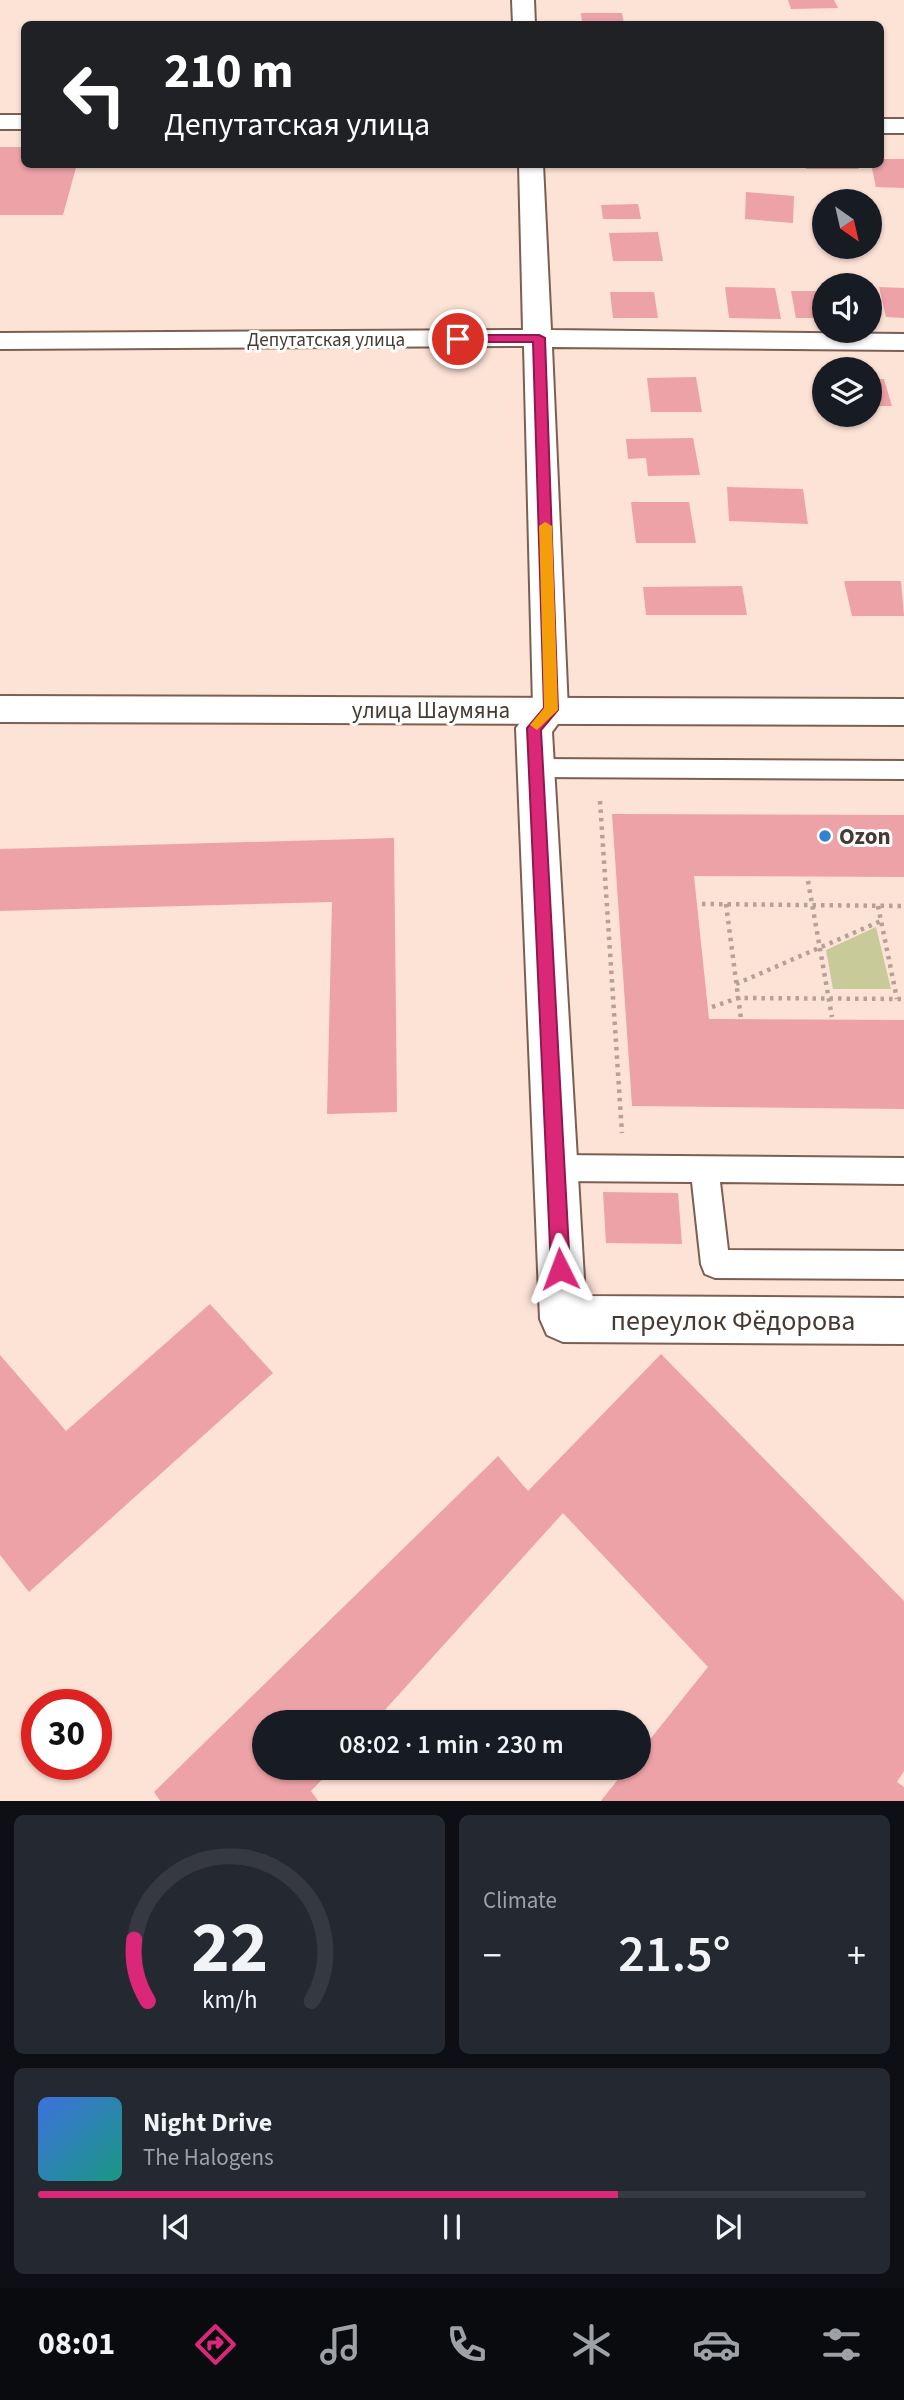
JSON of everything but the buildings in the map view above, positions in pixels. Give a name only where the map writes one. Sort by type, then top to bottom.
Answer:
[{"type":"street","points":[[523,0],[524,21]]},
{"type":"street","points":[[0,122],[21,122]]},
{"type":"street","points":[[884,126],[904,126]]},
{"type":"street","points":[[531,168],[551,710],[534,728],[556,1168]]},
{"type":"street","name":"Депутатская улица","points":[[0,341],[539,338],[904,342]]},
{"type":"street","name":"улица Шаумяна","points":[[0,709],[904,712]]},
{"type":"street","name":"переулок Фёдорова","points":[[556,1168],[563,1320],[904,1321]]},
{"type":"lane","points":[[536,768],[904,770]]},
{"type":"lane","points":[[556,1168],[904,1171]]},
{"type":"lane","points":[[705,1169],[715,1264],[904,1265]]},
{"type":"path","points":[[600,801],[622,1133]]},
{"type":"path","points":[[808,881],[832,1017]]},
{"type":"path","points":[[702,904],[904,906]]},
{"type":"path","points":[[726,904],[740,1019]]},
{"type":"path","points":[[878,906],[897,999]]},
{"type":"path","points":[[736,984],[881,920]]},
{"type":"path","points":[[712,1007],[738,998],[904,999]]},
{"type":"green space","points":[[876,927],[891,989],[833,989],[826,950]]},
{"type":"slow traffic","points":[[537,725],[551,710],[545,526]]},
{"type":"place","name":"Ozon","points":[[825,836]]},
{"type":"route","points":[[458,339],[539,338],[551,710],[534,728],[560,1269]]}]
